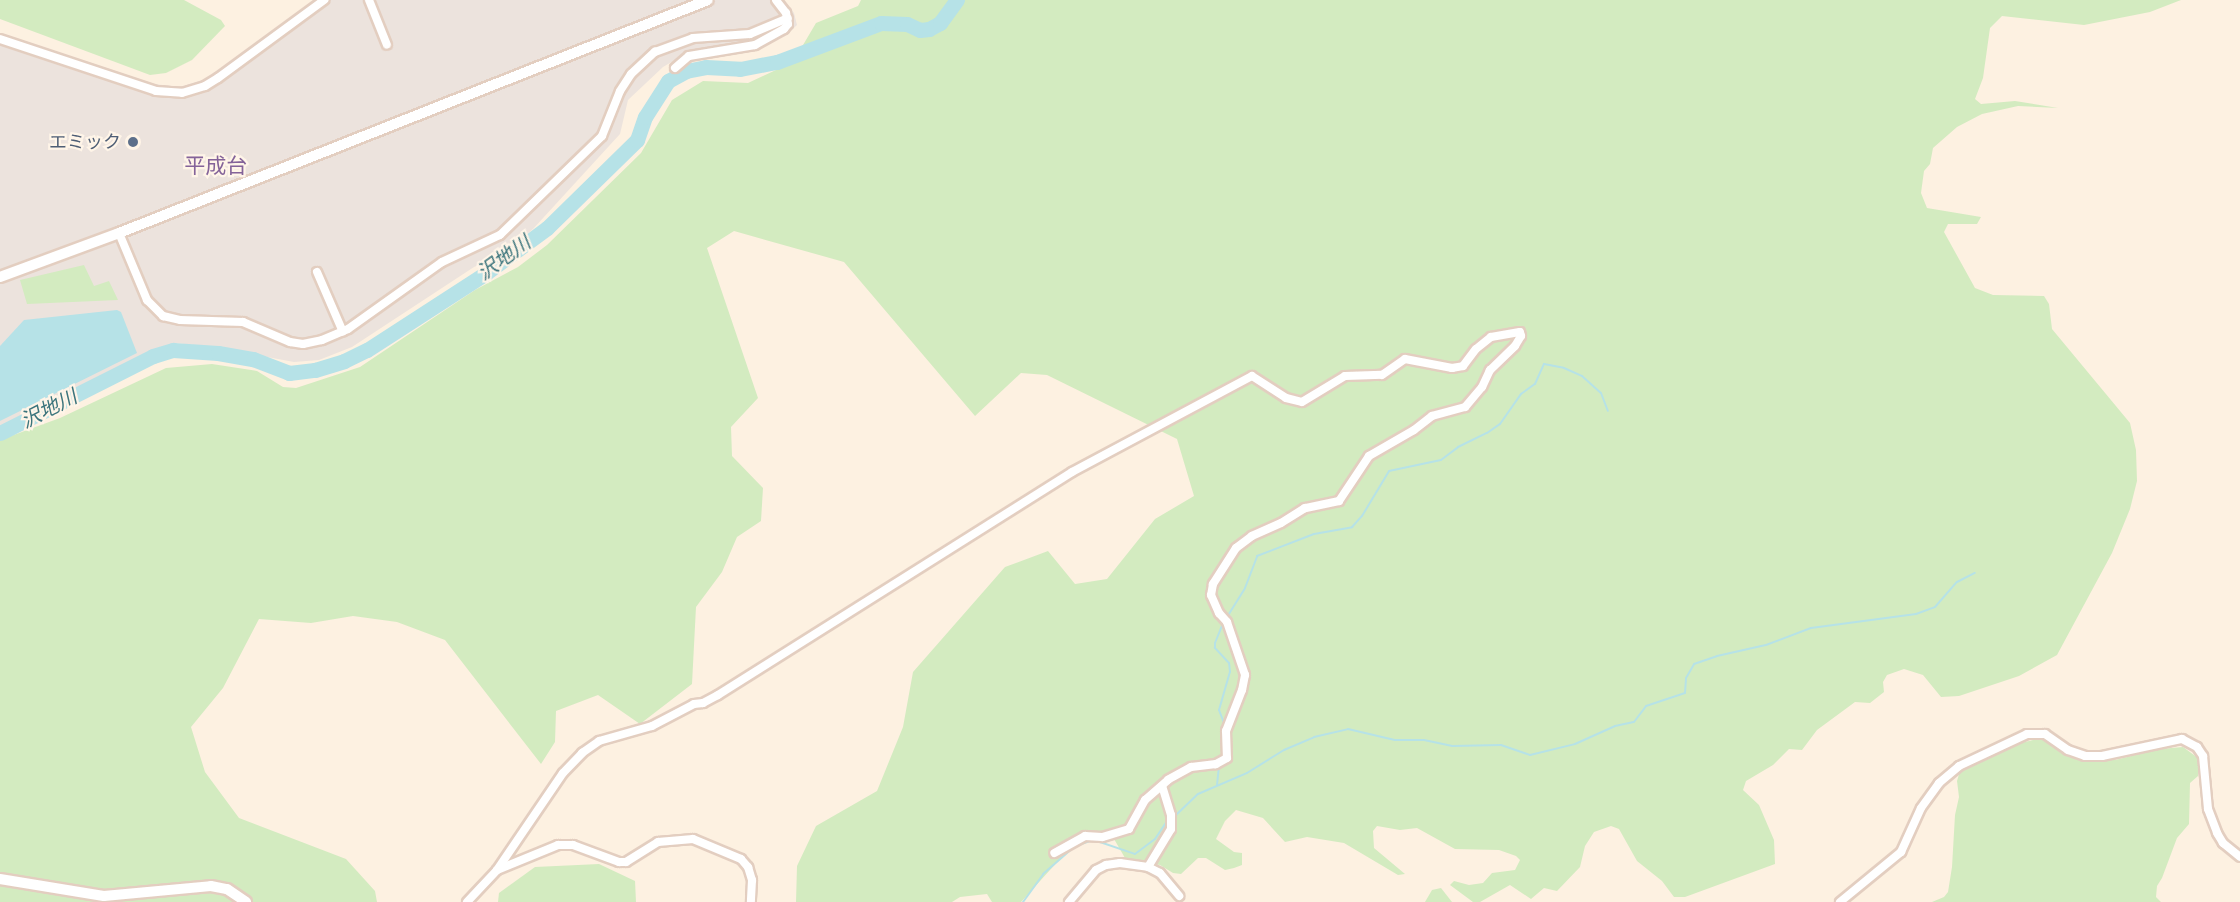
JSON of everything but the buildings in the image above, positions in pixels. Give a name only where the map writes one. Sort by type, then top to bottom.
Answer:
[{"type":"street","points":[[0,39],[135,85],[156,91],[182,93],[206,86],[324,0]]},
{"type":"street","points":[[369,0],[387,45]]},
{"type":"street","points":[[0,276],[119,233],[708,0]]},
{"type":"street","points":[[776,0],[788,18]]},
{"type":"street","points":[[119,233],[147,300],[155,311],[164,316],[180,320],[243,322],[290,342],[303,344],[342,332],[442,262],[493,241],[522,216],[602,136],[620,91],[631,74],[655,51],[693,38],[750,34],[788,18]]},
{"type":"street","points":[[675,68],[689,56],[755,45],[784,29],[788,18]]},
{"type":"street","points":[[317,272],[342,332]]},
{"type":"street","points":[[467,902],[497,870],[563,773],[582,753],[599,741],[652,726],[694,704],[703,704],[1072,472],[1252,376],[1286,398],[1302,402],[1345,376],[1378,376],[1405,358],[1452,368],[1463,366],[1476,349],[1491,337],[1520,332],[1521,336],[1515,346],[1490,370],[1482,387],[1465,407],[1432,416],[1414,430],[1369,456],[1339,501],[1305,508],[1281,524],[1252,536],[1229,556],[1213,584],[1211,595],[1219,613],[1227,622],[1245,679],[1226,731],[1227,758],[1216,764],[1191,767],[1162,786],[1145,800],[1129,829],[1102,837],[1085,837],[1054,854]]},
{"type":"street","points":[[1840,902],[1901,852],[1921,808],[1939,783],[1959,766],[2027,734],[2045,734],[2068,750],[2085,756],[2102,756],[2182,739],[2197,747],[2203,756],[2207,802],[2217,833],[2223,843],[2240,857]]},
{"type":"street","points":[[1148,867],[1171,829],[1172,815],[1162,786]]},
{"type":"street","points":[[497,870],[558,845],[573,845],[619,862],[631,859],[658,842],[693,840],[741,859],[748,867],[752,880],[751,902]]},
{"type":"street","points":[[1069,902],[1096,870],[1106,865],[1120,863],[1148,867],[1160,873],[1179,896]]},
{"type":"street","points":[[0,879],[104,896],[211,886],[227,889],[246,902]]},
{"type":"shaded area","points":[[314,0],[784,0],[794,13],[797,25],[785,36],[757,48],[712,48],[685,54],[663,67],[628,100],[620,134],[533,229],[505,253],[474,267],[352,347],[319,360],[294,362],[220,348],[176,343],[146,355],[0,429],[0,34],[145,83],[180,87],[203,80],[244,54]]},
{"type":"green space","points":[[0,0],[184,0],[221,20],[225,26],[192,60],[166,73],[150,75],[0,19]]},
{"type":"green space","points":[[861,0],[2181,0],[2150,12],[2084,25],[2002,16],[1990,28],[1983,78],[1975,99],[1981,104],[2015,101],[2058,108],[2018,106],[1982,114],[1957,127],[1933,148],[1930,164],[1924,171],[1921,193],[1927,208],[1981,217],[1977,224],[1948,224],[1944,232],[1975,288],[1993,295],[2044,296],[2049,304],[2052,329],[2130,423],[2136,450],[2137,481],[2130,509],[2112,553],[2057,655],[2019,676],[1959,696],[1941,697],[1923,675],[1904,669],[1887,675],[1883,682],[1884,692],[1870,703],[1855,702],[1817,730],[1802,750],[1789,749],[1773,765],[1746,781],[1743,790],[1759,805],[1774,840],[1775,864],[1685,897],[1674,897],[1662,881],[1637,861],[1619,829],[1611,826],[1594,832],[1585,846],[1580,867],[1557,891],[1544,888],[1531,899],[1510,885],[1480,902],[1473,902],[1450,885],[1454,881],[1469,885],[1483,883],[1492,873],[1515,870],[1520,860],[1516,856],[1499,850],[1455,849],[1417,828],[1400,830],[1377,826],[1373,831],[1374,848],[1405,874],[1398,875],[1344,843],[1307,837],[1285,842],[1263,818],[1236,810],[1225,821],[1216,839],[1234,852],[1242,853],[1242,865],[1225,870],[1206,858],[1198,858],[1181,874],[1173,873],[1160,865],[1125,858],[1110,832],[1088,832],[1078,834],[1069,849],[1021,902],[992,902],[987,894],[960,897],[952,902],[796,902],[797,866],[816,826],[877,791],[903,727],[913,672],[1005,567],[1048,551],[1075,584],[1107,579],[1155,519],[1194,496],[1177,439],[1047,375],[1021,373],[975,416],[844,262],[734,231],[707,248],[758,398],[731,427],[732,456],[763,488],[761,521],[737,537],[722,572],[696,607],[692,684],[640,724],[598,695],[556,711],[555,742],[541,764],[445,640],[397,622],[353,616],[311,623],[259,619],[223,688],[191,727],[205,772],[239,818],[346,859],[375,891],[377,902],[0,902],[0,440],[60,418],[166,368],[212,364],[257,371],[283,387],[296,388],[360,367],[475,290],[518,267],[547,245],[641,153],[672,100],[703,81],[748,83],[793,62],[816,23],[858,6]]},
{"type":"green space","points":[[84,265],[94,286],[109,281],[118,300],[27,304],[20,280]]},
{"type":"green space","points":[[2044,739],[2081,759],[2115,760],[2160,749],[2183,747],[2198,758],[2198,776],[2190,783],[2189,824],[2177,838],[2157,886],[2156,897],[2161,902],[1932,902],[1944,897],[1948,892],[1955,815],[1959,797],[1957,781],[1960,771],[2013,745]]},
{"type":"green space","points":[[599,864],[635,881],[636,902],[498,902],[499,893],[535,867]]},
{"type":"green space","points":[[1441,888],[1452,902],[1425,902],[1432,890]]},
{"type":"water","points":[[117,310],[121,312],[137,353],[0,421],[0,346],[24,320]]},
{"type":"waterway","name":"沢地川","points":[[0,433],[153,356],[173,350],[218,353],[253,359],[289,373],[315,370],[344,361],[367,350],[486,273],[547,228],[637,140],[645,117],[668,81],[686,71],[706,67],[740,69],[777,62],[881,23],[907,24],[920,30],[929,29],[940,23],[957,0]]},
{"type":"waterway","points":[[1227,617],[1245,588],[1257,556],[1314,534],[1352,527],[1362,516],[1389,471],[1441,460],[1458,447],[1487,433],[1500,424],[1521,394],[1535,384],[1544,364],[1564,368],[1582,376],[1601,393],[1608,411]]},
{"type":"waterway","points":[[1176,815],[1198,794],[1247,773],[1284,750],[1314,737],[1348,729],[1395,740],[1424,740],[1452,746],[1501,745],[1530,755],[1575,744],[1615,726],[1634,722],[1646,706],[1685,693],[1686,678],[1694,664],[1717,656],[1766,645],[1811,628],[1916,614],[1935,607],[1957,582],[1975,573]]},
{"type":"waterway","points":[[1221,743],[1224,723],[1219,710],[1230,672],[1229,663],[1215,648],[1223,623]]},
{"type":"waterway","points":[[1217,785],[1219,767]]},
{"type":"waterway","points":[[1023,902],[1043,874],[1075,846],[1094,840],[1135,854],[1155,839],[1168,820]]},
{"type":"place","name":"エミック","points":[[133,142]]},
{"type":"district","name":"平成台","points":[[216,166]]}]
